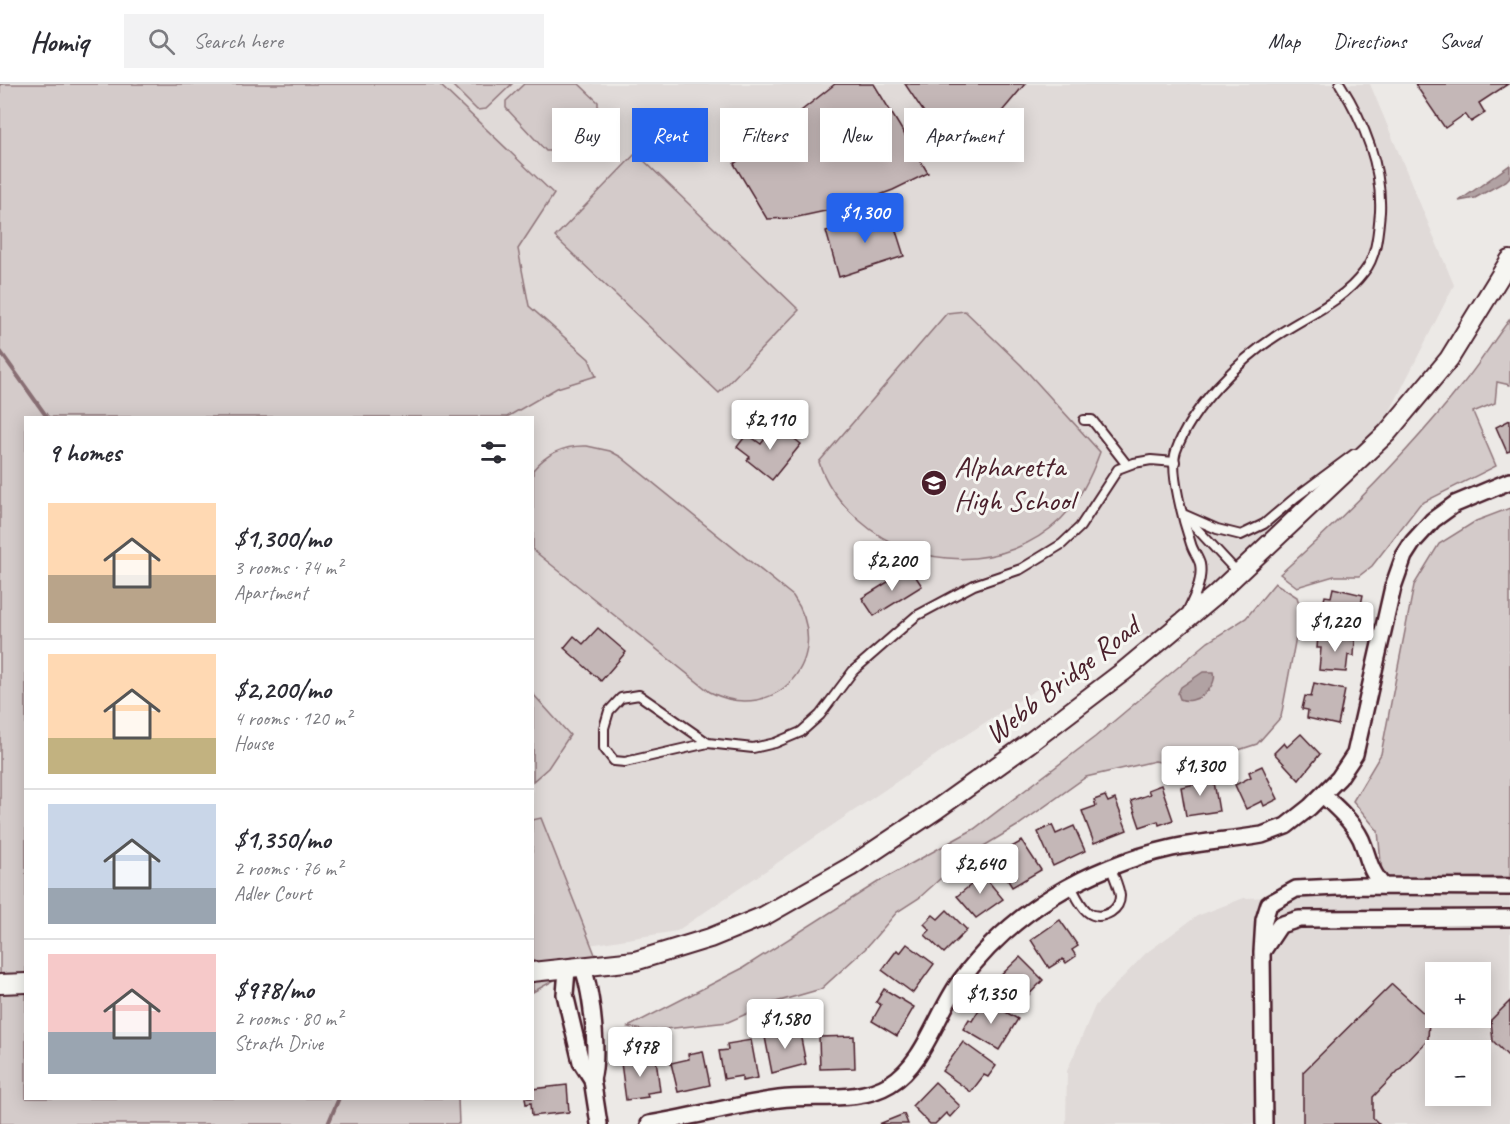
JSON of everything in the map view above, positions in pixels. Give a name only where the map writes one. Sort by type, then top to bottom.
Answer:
[{"type":"street","name":"Webb Bridge Road","points":[[534,972],[575,969],[635,960],[710,938],[764,916],[813,889],[937,809],[1124,671],[1238,573],[1388,433],[1449,359],[1510,260]]},
{"type":"street","points":[[649,1124],[780,1099],[861,1095],[888,1086],[912,1064],[949,998],[985,949],[1033,907],[1111,868],[1174,848],[1276,831],[1296,819],[1323,795],[1348,766],[1360,741],[1393,587],[1404,556],[1423,530],[1455,504],[1510,481]]},
{"type":"street","points":[[1323,795],[1356,831],[1364,848],[1367,864],[1383,886]]},
{"type":"street","points":[[1359,886],[1367,864]]},
{"type":"street","points":[[1264,1124],[1262,952],[1264,920],[1269,904],[1296,889],[1359,886],[1510,887]]},
{"type":"street","points":[[1262,952],[1280,925],[1299,919],[1510,918]]},
{"type":"street","points":[[592,1079],[583,1068],[565,994],[575,969],[589,985],[596,1063],[592,1079],[599,1124]]},
{"type":"street","points":[[0,984],[24,983]]},
{"type":"lane","points":[[1182,622],[1197,592],[1200,566],[1191,542],[1173,474],[1175,452],[1186,430],[1219,385],[1275,336],[1340,297],[1365,271],[1377,242],[1381,186],[1365,129],[1340,84]]},
{"type":"lane","points":[[1084,420],[1092,420],[1127,465]]},
{"type":"lane","points":[[1185,515],[1217,529],[1241,535],[1264,524],[1342,461],[1388,433]]},
{"type":"lane","points":[[708,743],[639,695],[621,698],[609,711],[604,728],[604,748],[614,761],[625,762],[708,743],[753,748],[775,743],[801,732],[820,715],[853,671],[916,616],[974,585],[1021,569],[1062,544],[1080,527],[1118,469],[1151,460],[1174,462]]},
{"type":"lane","points":[[1185,515],[1238,573]]},
{"type":"lane","points":[[1071,886],[1086,912],[1097,917],[1104,915],[1115,909],[1119,903],[1120,896],[1111,868]]},
{"type":"lane","points":[[577,1047],[594,1044]]},
{"type":"shaded area","points":[[0,84],[439,84],[554,194],[518,249],[529,306],[589,359],[596,376],[557,388],[509,416],[24,416],[24,1100],[458,1100],[459,1124],[0,1124]]},
{"type":"shaded area","name":"Alpharetta High School","points":[[369,84],[1370,84],[1454,285],[1373,445],[1182,623],[1094,652],[955,742],[677,931],[534,954],[534,416],[423,416]]},
{"type":"shaded area","points":[[451,84],[512,84],[486,109],[477,110]]},
{"type":"shaded area","points":[[524,84],[579,84],[598,102],[598,108],[552,108],[552,151],[546,151],[506,108],[506,101]]},
{"type":"shaded area","points":[[632,157],[632,162],[645,162],[799,310],[719,393],[555,237]]},
{"type":"shaded area","points":[[1510,165],[1510,177],[1506,181],[1475,198],[1459,201]]},
{"type":"shaded area","points":[[965,311],[1021,365],[1100,452],[1089,479],[1074,504],[1061,519],[1039,536],[1014,549],[988,556],[961,559],[934,556],[907,549],[882,537],[860,521],[841,501],[830,487],[819,462],[947,313]]},
{"type":"shaded area","points":[[1510,319],[1510,385],[1497,382],[1495,403],[1473,412],[1496,466],[1420,504],[1372,566],[1359,576],[1334,576],[1297,587],[1280,574],[1352,507],[1419,436],[1468,378]]},
{"type":"shaded area","points":[[587,446],[610,451],[621,457],[793,596],[804,619],[807,642],[803,662],[792,680],[777,693],[757,700],[734,700],[710,692],[534,551],[534,469],[550,455],[571,447]]},
{"type":"shaded area","points":[[1510,508],[1510,877],[1391,879],[1382,873],[1378,831],[1353,801],[1381,754],[1414,585],[1439,544],[1476,521]]},
{"type":"shaded area","points":[[1275,583],[1297,597],[1301,610],[1281,717],[1257,744],[1217,757],[1174,765],[1155,761],[1086,777],[1017,826],[962,859],[919,898],[897,912],[865,949],[821,989],[769,1004],[728,1022],[647,1031],[628,1027],[743,968],[878,882],[974,829],[1095,737],[1208,642],[1246,618]]},
{"type":"shaded area","points":[[1203,672],[1214,672],[1209,689],[1198,698],[1186,701],[1180,699],[1178,693],[1181,687]]},
{"type":"shaded area","points":[[534,695],[570,735],[548,768],[534,780]]},
{"type":"shaded area","points":[[541,818],[596,957],[534,991],[534,820]]},
{"type":"shaded area","points":[[1510,890],[1510,1124],[1066,1124],[1067,1071],[1095,1006],[1146,953],[1197,916],[1244,898]]},
{"type":"building","points":[[835,84],[874,84],[889,108],[820,108],[820,162],[892,162],[892,114],[904,133],[904,162],[921,162],[928,173],[893,190],[853,205],[793,218],[767,219],[734,164],[737,162],[808,162],[808,108],[805,108]]},
{"type":"building","points":[[905,84],[1025,84],[1005,108],[921,108]]},
{"type":"building","points":[[1415,84],[1508,84],[1479,103],[1485,113],[1471,122],[1465,114],[1445,128]]},
{"type":"building","points":[[890,212],[904,256],[839,277],[826,231]]},
{"type":"building","points":[[1510,420],[1510,451],[1507,452],[1496,427]]},
{"type":"building","points":[[776,424],[801,444],[772,480],[747,460],[750,457],[737,447],[747,434],[761,444]]},
{"type":"building","points":[[910,568],[922,586],[874,616],[862,598]]},
{"type":"building","points":[[1333,588],[1363,595],[1356,629],[1319,621],[1325,596],[1331,597]]},
{"type":"building","points":[[598,628],[626,652],[601,681],[564,648],[574,636],[583,644]]},
{"type":"building","points":[[1318,636],[1355,640],[1354,656],[1348,655],[1346,672],[1319,670],[1321,648],[1317,648]]},
{"type":"building","points":[[1314,683],[1345,690],[1338,725],[1307,718],[1308,710],[1302,709],[1305,696],[1311,697]]},
{"type":"building","points":[[1301,734],[1320,754],[1299,780],[1274,753],[1284,743],[1287,747]]},
{"type":"building","points":[[1262,766],[1278,799],[1264,806],[1262,801],[1246,809],[1235,785],[1251,777],[1249,772]]},
{"type":"building","points":[[1213,776],[1219,811],[1186,816],[1181,787],[1200,783],[1199,778]]},
{"type":"building","points":[[1161,785],[1173,820],[1159,825],[1158,821],[1140,827],[1131,801],[1150,794],[1148,790]]},
{"type":"building","points":[[1105,796],[1108,802],[1115,799],[1127,830],[1094,843],[1082,811],[1096,806],[1094,800]]},
{"type":"building","points":[[1052,825],[1056,834],[1074,826],[1085,851],[1053,866],[1038,832]]},
{"type":"building","points":[[1022,841],[1041,870],[1012,887],[997,863],[1014,853],[1010,848]]},
{"type":"building","points":[[979,870],[1003,899],[976,918],[957,896],[972,884],[968,880]]},
{"type":"building","points":[[947,910],[967,930],[944,953],[925,935],[930,930],[924,924],[933,915],[938,919]]},
{"type":"building","points":[[1060,920],[1078,946],[1072,950],[1076,956],[1066,963],[1063,959],[1049,968],[1031,940]]},
{"type":"building","points":[[907,944],[934,964],[913,993],[882,970],[897,950],[900,953]]},
{"type":"building","points":[[1020,957],[1043,980],[1019,1005],[995,981]]},
{"type":"building","points":[[1392,984],[1425,1014],[1425,1028],[1429,1028],[1428,1040],[1425,1040],[1425,1043],[1373,1097],[1373,1118],[1379,1124],[1303,1124],[1303,1072]]},
{"type":"building","points":[[884,989],[914,1007],[897,1036],[872,1021],[881,1005],[876,1002]]},
{"type":"building","points":[[985,1000],[1018,1019],[999,1050],[963,1029],[969,1019],[972,1021]]},
{"type":"building","points":[[1510,1001],[1510,1058],[1493,1041],[1491,1020]]},
{"type":"building","points":[[792,1026],[794,1034],[800,1033],[806,1064],[772,1073],[765,1037],[781,1034],[780,1029]]},
{"type":"building","points":[[854,1036],[855,1068],[820,1069],[819,1037]]},
{"type":"building","points":[[751,1040],[758,1078],[742,1081],[742,1076],[724,1079],[719,1051],[728,1050],[727,1044]]},
{"type":"building","points":[[963,1042],[996,1066],[988,1077],[984,1075],[971,1092],[942,1071]]},
{"type":"building","points":[[703,1051],[710,1085],[678,1092],[671,1063],[689,1059],[688,1054]]},
{"type":"building","points":[[648,1054],[648,1061],[656,1059],[660,1091],[647,1093],[648,1097],[626,1100],[621,1063],[635,1061],[635,1056]]},
{"type":"building","points":[[935,1082],[960,1106],[950,1117],[946,1113],[935,1124],[930,1124],[912,1106]]},
{"type":"building","points":[[567,1085],[569,1112],[532,1116],[531,1103],[526,1104],[525,1100],[534,1100],[534,1089]]},
{"type":"building","points":[[904,1114],[908,1124],[879,1124]]},
{"type":"waterway","points":[[0,351],[46,416]]},
{"type":"waterway","points":[[328,1124],[338,1100]]},
{"type":"place","name":"Alpharetta High School","points":[[934,483]]}]
